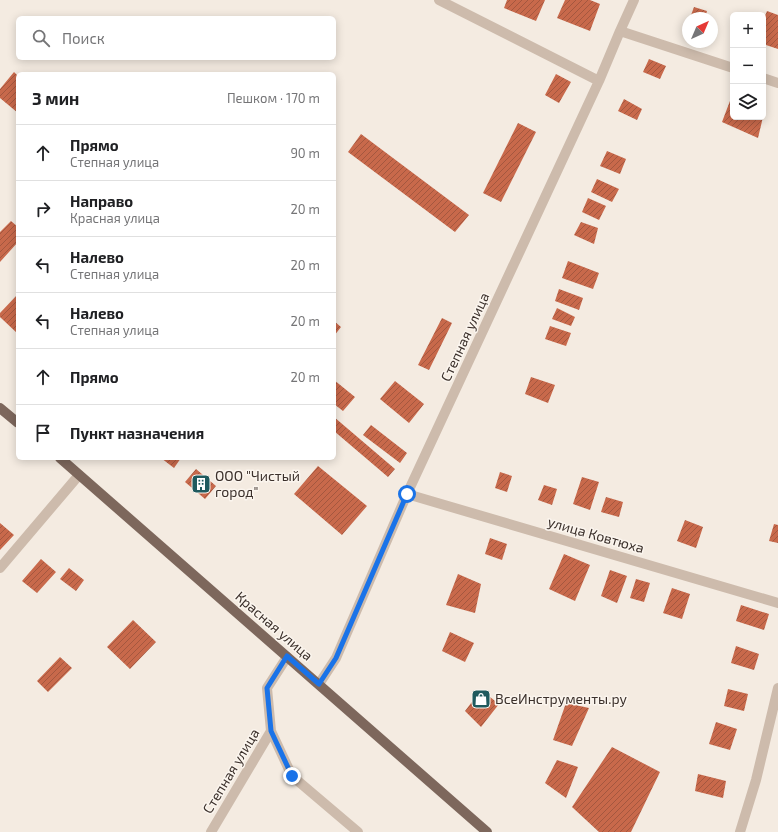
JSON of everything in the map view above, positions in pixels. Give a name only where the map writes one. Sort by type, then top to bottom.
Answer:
[{"type":"main road","points":[[0,408],[16,421]]},
{"type":"main road","name":"Красная улица","points":[[62,460],[488,832]]},
{"type":"street","points":[[439,0],[599,81]]},
{"type":"street","name":"Степная улица","points":[[319,684],[336,658],[407,494],[599,81],[634,0]]},
{"type":"street","points":[[620,31],[730,67]]},
{"type":"street","points":[[766,79],[778,83]]},
{"type":"street","points":[[0,568],[79,475]]},
{"type":"street","name":"улица Ковтюха","points":[[407,494],[778,603]]},
{"type":"street","name":"Степная улица","points":[[211,832],[271,731],[267,688],[287,656]]},
{"type":"street","points":[[740,832],[756,780],[778,688]]},
{"type":"street","points":[[271,731],[292,776],[358,832]]},
{"type":"building","points":[[507,0],[545,0],[536,21],[504,8]]},
{"type":"building","points":[[565,0],[590,0],[600,4],[590,31],[557,18]]},
{"type":"building","points":[[694,7],[707,11],[707,12],[692,12]]},
{"type":"building","points":[[767,11],[778,15],[778,49],[766,45]]},
{"type":"building","points":[[649,59],[666,66],[660,79],[643,72]]},
{"type":"building","points":[[14,72],[16,74],[16,111],[0,98],[0,89]]},
{"type":"building","points":[[556,74],[571,82],[559,103],[545,95]]},
{"type":"building","points":[[624,99],[642,109],[637,120],[618,111]]},
{"type":"building","points":[[730,101],[730,120],[762,120],[758,138],[722,122]]},
{"type":"building","points":[[518,123],[536,132],[501,202],[483,193]]},
{"type":"building","points":[[361,134],[469,215],[455,232],[348,152]]},
{"type":"building","points":[[607,151],[626,159],[620,174],[600,166]]},
{"type":"building","points":[[597,179],[619,189],[612,202],[591,192]]},
{"type":"building","points":[[588,198],[606,206],[599,220],[582,212]]},
{"type":"building","points":[[11,221],[16,225],[16,244],[0,262],[0,232]]},
{"type":"building","points":[[581,222],[598,228],[594,244],[574,235]]},
{"type":"building","points":[[568,261],[599,273],[593,289],[562,278]]},
{"type":"building","points":[[559,289],[583,298],[579,310],[555,301]]},
{"type":"building","points":[[16,296],[16,332],[0,317],[0,313]]},
{"type":"building","points":[[557,308],[575,317],[571,326],[552,319]]},
{"type":"building","points":[[442,318],[452,323],[429,370],[418,365]]},
{"type":"building","points":[[336,323],[341,327],[336,333]]},
{"type":"building","points":[[550,326],[571,333],[566,346],[545,339]]},
{"type":"building","points":[[531,377],[555,385],[548,403],[525,394]]},
{"type":"building","points":[[395,381],[424,404],[409,423],[380,399]]},
{"type":"building","points":[[336,382],[355,397],[343,411],[336,406]]},
{"type":"building","points":[[336,419],[395,469],[388,477],[336,433]]},
{"type":"building","points":[[371,425],[407,453],[400,463],[363,435]]},
{"type":"building","points":[[164,460],[180,460],[174,468]]},
{"type":"building","points":[[318,466],[367,506],[342,535],[294,494]]},
{"type":"building","name":"ООО \"Чистый город\"","points":[[196,469],[216,486],[205,499],[185,482]]},
{"type":"building","points":[[500,472],[512,476],[507,492],[495,488]]},
{"type":"building","points":[[582,477],[599,482],[590,510],[573,504]]},
{"type":"building","points":[[544,485],[557,489],[552,505],[538,500]]},
{"type":"building","points":[[606,497],[623,502],[619,517],[601,512]]},
{"type":"building","points":[[685,520],[703,527],[696,548],[677,541]]},
{"type":"building","points":[[0,523],[14,535],[0,550]]},
{"type":"building","points":[[774,524],[778,525],[778,543],[769,541]]},
{"type":"building","points":[[490,538],[507,544],[502,560],[485,554]]},
{"type":"building","points":[[564,554],[590,565],[575,601],[549,589]]},
{"type":"building","points":[[41,559],[56,572],[37,593],[22,581]]},
{"type":"building","points":[[69,568],[84,580],[76,591],[60,579]]},
{"type":"building","points":[[610,570],[627,576],[617,603],[601,596]]},
{"type":"building","points":[[458,574],[481,584],[475,613],[446,605]]},
{"type":"building","points":[[636,579],[650,583],[644,602],[630,598]]},
{"type":"building","points":[[672,588],[690,594],[682,619],[663,613]]},
{"type":"building","points":[[741,605],[769,614],[764,630],[736,621]]},
{"type":"building","points":[[133,620],[156,642],[130,669],[107,647]]},
{"type":"building","points":[[450,632],[474,643],[465,662],[442,651]]},
{"type":"building","points":[[736,646],[759,654],[754,670],[731,663]]},
{"type":"building","points":[[60,657],[72,668],[48,692],[37,681]]},
{"type":"building","points":[[728,689],[748,694],[744,711],[724,706]]},
{"type":"building","points":[[481,690],[499,704],[481,727],[465,711]]},
{"type":"building","points":[[566,703],[589,708],[572,746],[553,740]]},
{"type":"building","points":[[716,722],[737,729],[730,750],[709,744]]},
{"type":"building","points":[[612,747],[660,772],[631,832],[599,832],[572,807]]},
{"type":"building","points":[[557,760],[578,767],[566,798],[545,783]]},
{"type":"building","points":[[698,774],[726,781],[723,798],[695,791]]},
{"type":"place","name":"ООО \"Чистый город\"","points":[[201,484]]},
{"type":"place","name":"ВсеИнструменты.ру","points":[[481,699]]},
{"type":"route","points":[[292,776],[271,731],[267,688],[287,656],[319,684],[336,658],[407,494]]}]
